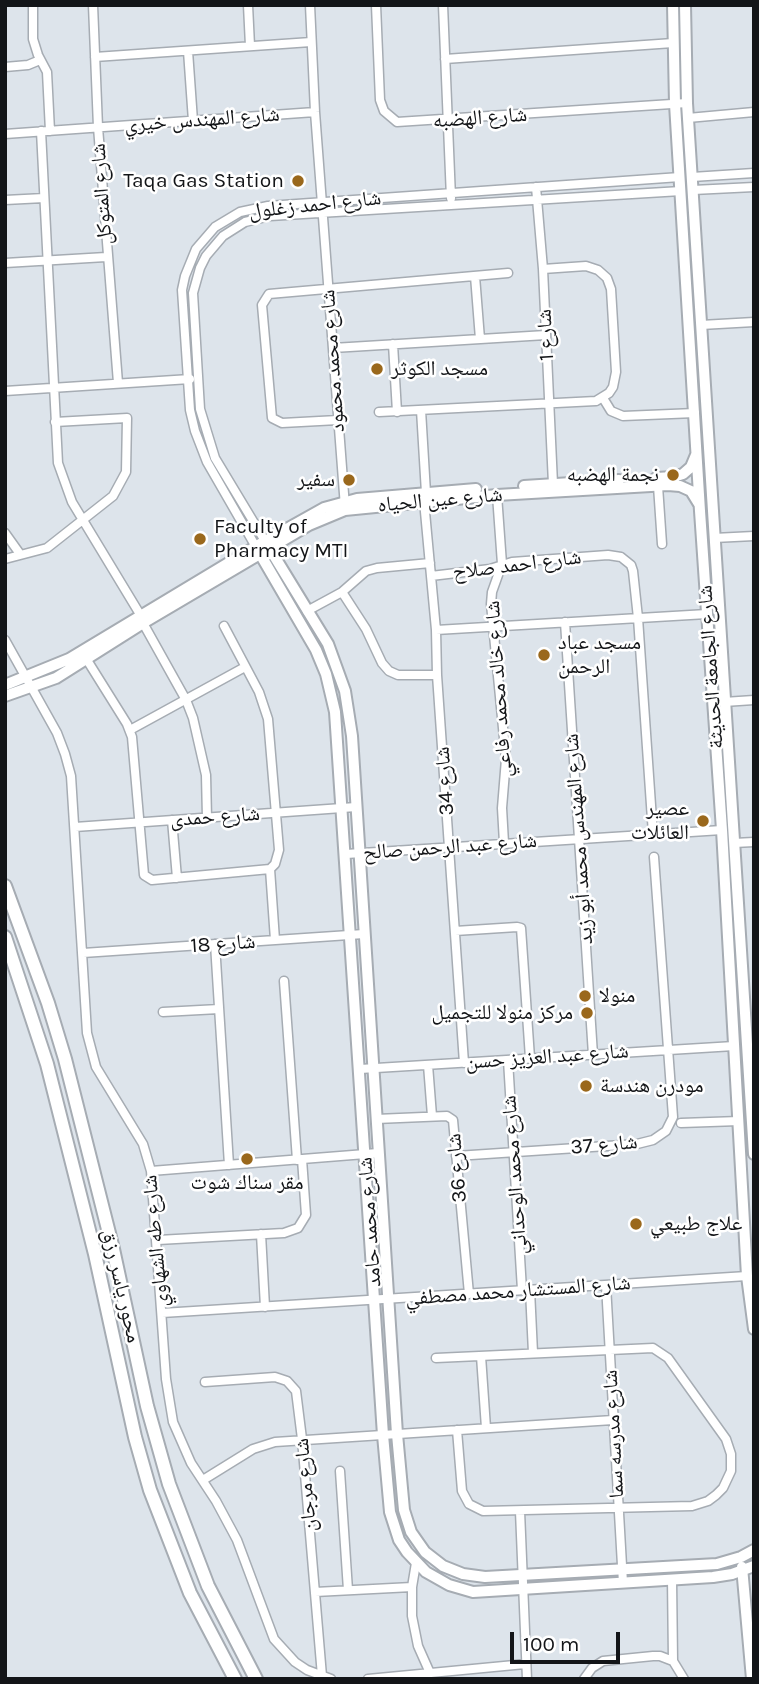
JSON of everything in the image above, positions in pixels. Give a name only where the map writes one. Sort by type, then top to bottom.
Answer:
[{"type":"main road","name":"محور ياسر رزق","points":[[5,886],[42,985],[65,1059],[113,1250],[153,1432],[169,1484],[208,1586],[256,1679]]},
{"type":"main road","name":"محور ياسر رزق","points":[[5,937],[47,1064],[95,1254],[135,1437],[150,1490],[190,1593],[235,1679]]},
{"type":"street","points":[[33,5],[33,39],[48,76],[44,198],[56,449],[61,476],[186,700],[203,756],[207,818]]},
{"type":"street","name":"شارع المتوكل","points":[[93,5],[106,257],[118,383]]},
{"type":"street","points":[[248,5],[250,46]]},
{"type":"street","name":"شارع محمد محمود","points":[[310,5],[314,112],[344,506]]},
{"type":"street","name":"شارع الهضبه","points":[[376,5],[380,100],[384,111],[392,119],[403,123],[681,104]]},
{"type":"street","points":[[443,5],[451,205]]},
{"type":"street","name":"شارع الجامعة الحديثة","points":[[673,5],[673,43],[681,104],[688,118],[692,177],[687,190],[713,538],[722,830],[735,950],[748,976],[754,1154]]},
{"type":"street","name":"شارع الجامعة الحديثة","points":[[685,5],[680,177],[687,190],[702,326],[695,413],[700,511],[707,614],[715,640],[724,702],[734,843],[734,1045],[747,1276],[754,1329]]},
{"type":"street","points":[[95,57],[311,42]]},
{"type":"street","points":[[445,59],[673,43]]},
{"type":"street","points":[[188,51],[193,121]]},
{"type":"street","points":[[5,67],[21,66],[40,60]]},
{"type":"street","name":"شارع المهندس خيري","points":[[5,134],[314,112]]},
{"type":"street","points":[[688,118],[754,112]]},
{"type":"street","points":[[692,177],[754,173]]},
{"type":"street","name":"شارع احمد زغلول","points":[[263,548],[215,458],[192,379],[182,290],[189,262],[196,249],[215,227],[254,207],[680,177]]},
{"type":"street","name":"شارع 1","points":[[536,187],[543,269],[552,484]]},
{"type":"street","name":"شارع احمد زغلول","points":[[263,548],[207,462],[192,421],[193,293],[206,256],[213,245],[233,228],[257,217],[754,187]]},
{"type":"street","points":[[5,200],[44,198]]},
{"type":"street","points":[[283,205],[284,215]]},
{"type":"street","points":[[5,263],[106,257]]},
{"type":"street","points":[[379,412],[549,404],[596,401],[603,398],[616,379],[610,283],[603,273],[592,267],[543,269]]},
{"type":"street","points":[[338,420],[282,423],[272,418],[262,305],[265,297],[273,292],[508,273]]},
{"type":"street","points":[[475,276],[480,339]]},
{"type":"street","points":[[702,326],[754,323]]},
{"type":"street","points":[[333,348],[546,335]]},
{"type":"street","points":[[393,344],[397,412]]},
{"type":"street","points":[[5,391],[192,379]]},
{"type":"street","points":[[603,398],[611,411],[623,416],[695,413]]},
{"type":"street","name":"شارع 34","points":[[421,410],[464,1063]]},
{"type":"street","points":[[5,559],[47,548],[113,496],[126,472],[128,420],[124,417],[55,422]]},
{"type":"street","name":"شارع عين الحياه","points":[[5,685],[69,659],[142,619],[263,548],[315,512],[344,506],[552,484],[673,477],[687,471],[694,463],[697,453]]},
{"type":"street","points":[[207,462],[215,458]]},
{"type":"street","points":[[658,486],[662,544]]},
{"type":"street","name":"شارع عين الحياه","points":[[425,497],[658,486],[686,488],[695,495],[700,511]]},
{"type":"street","name":"شارع خالد محمد رفاعي","points":[[498,495],[502,565],[491,598],[506,759],[502,808],[504,844]]},
{"type":"street","points":[[5,533],[20,554]]},
{"type":"street","points":[[713,538],[754,536]]},
{"type":"street","name":"شارع محمد حامد","points":[[263,548],[328,645],[345,691],[352,736],[397,1434],[404,1510],[411,1532],[425,1552],[443,1566],[463,1574],[485,1577],[717,1564],[754,1550]]},
{"type":"street","name":"شارع محمد حامد","points":[[263,548],[326,674],[337,726],[383,1434],[393,1526],[416,1563],[437,1579],[461,1589],[486,1592],[722,1576],[754,1566]]},
{"type":"street","name":"شارع احمد صلاح","points":[[431,576],[490,569],[517,561],[608,555],[621,557],[634,571],[638,618]]},
{"type":"street","points":[[307,611],[342,592],[361,573],[372,569],[429,563]]},
{"type":"street","points":[[342,592],[389,671],[398,675],[437,675]]},
{"type":"street","points":[[436,630],[707,614]]},
{"type":"street","points":[[638,618],[653,834]]},
{"type":"street","name":"شارع عين الحياه","points":[[5,696],[56,678],[87,660],[142,619]]},
{"type":"street","name":"شارع المهندس محمد أبو زيد","points":[[565,622],[593,1055]]},
{"type":"street","points":[[224,626],[259,692],[268,719],[279,857],[270,869],[275,940]]},
{"type":"street","name":"شارع طه الشهاوي","points":[[5,640],[33,688],[65,754],[71,776],[87,1033],[90,1051],[104,1083],[143,1144],[151,1171],[167,1390],[173,1422],[181,1443],[237,1539],[274,1639],[295,1662],[331,1679]]},
{"type":"street","points":[[87,660],[130,730],[134,745],[144,876],[152,880],[270,869]]},
{"type":"street","points":[[130,730],[245,667]]},
{"type":"street","points":[[724,702],[754,700]]},
{"type":"street","name":"شارع حمدى","points":[[75,827],[355,807]]},
{"type":"street","points":[[172,820],[177,878]]},
{"type":"street","name":"شارع عبد الرحمن صالح","points":[[346,854],[722,830]]},
{"type":"street","points":[[734,843],[754,842]]},
{"type":"street","points":[[654,857],[669,1050]]},
{"type":"street","points":[[456,931],[521,928],[530,1058]]},
{"type":"street","name":"شارع 18","points":[[83,953],[364,934]]},
{"type":"street","points":[[215,944],[229,1165]]},
{"type":"street","points":[[158,1240],[291,1232],[303,1222],[306,1215],[284,981]]},
{"type":"street","points":[[163,1012],[219,1009]]},
{"type":"street","name":"شارع عبد العزيز حسن","points":[[360,1069],[734,1045]]},
{"type":"street","name":"شارع 37","points":[[456,1156],[637,1144],[660,1137],[673,1117],[669,1050]]},
{"type":"street","name":"شارع محمد الوحداني","points":[[508,1060],[513,1152],[533,1353]]},
{"type":"street","points":[[428,1065],[432,1116]]},
{"type":"street","name":"شارع 36","points":[[376,1119],[432,1116],[451,1118],[469,1294]]},
{"type":"street","points":[[681,1123],[739,1121]]},
{"type":"street","points":[[151,1171],[378,1153]]},
{"type":"street","points":[[261,1234],[265,1307]]},
{"type":"street","name":"شارع المستشار محمد مصطفي","points":[[162,1313],[747,1276]]},
{"type":"street","name":"شارع مدرسه سما","points":[[606,1285],[623,1583]]},
{"type":"street","points":[[436,1358],[648,1346],[664,1354],[722,1432],[732,1454],[731,1471],[723,1488],[708,1501],[692,1506],[482,1511],[464,1498],[457,1430]]},
{"type":"street","points":[[481,1356],[486,1428]]},
{"type":"street","name":"شارع مرجان","points":[[205,1382],[275,1377],[287,1381],[299,1398],[322,1676]]},
{"type":"street","points":[[203,1480],[259,1446],[302,1439],[613,1420]]},
{"type":"street","points":[[340,1471],[348,1590]]},
{"type":"street","points":[[520,1511],[527,1679]]},
{"type":"street","points":[[741,1557],[752,1679]]},
{"type":"street","points":[[416,1563],[412,1587],[414,1631],[430,1673]]},
{"type":"street","points":[[672,1579],[673,1661]]},
{"type":"street","points":[[315,1592],[412,1587]]},
{"type":"street","points":[[584,1679],[597,1664],[610,1659],[660,1656],[673,1661],[684,1679]]},
{"type":"street","points":[[368,1679],[430,1673],[451,1675],[526,1664]]},
{"type":"place","name":"Taqa Gas Station","points":[[298,181]]},
{"type":"place","name":"مسجد الكوثر","points":[[377,369]]},
{"type":"place","name":"نجمة الهضبه","points":[[673,475]]},
{"type":"place","name":"سفير","points":[[349,480]]},
{"type":"place","name":"Faculty of Pharmacy MTI","points":[[200,539]]},
{"type":"place","name":"مسجد عباد الرحمن","points":[[544,655]]},
{"type":"place","name":"عصير العائلات","points":[[703,821]]},
{"type":"place","name":"منولا","points":[[585,996]]},
{"type":"place","name":"مركز منولا للتجميل","points":[[587,1013]]},
{"type":"place","name":"مودرن هندسة","points":[[586,1086]]},
{"type":"place","name":"مقر سناك شوت","points":[[247,1159]]},
{"type":"place","name":"علاج طبيعي","points":[[636,1224]]}]
